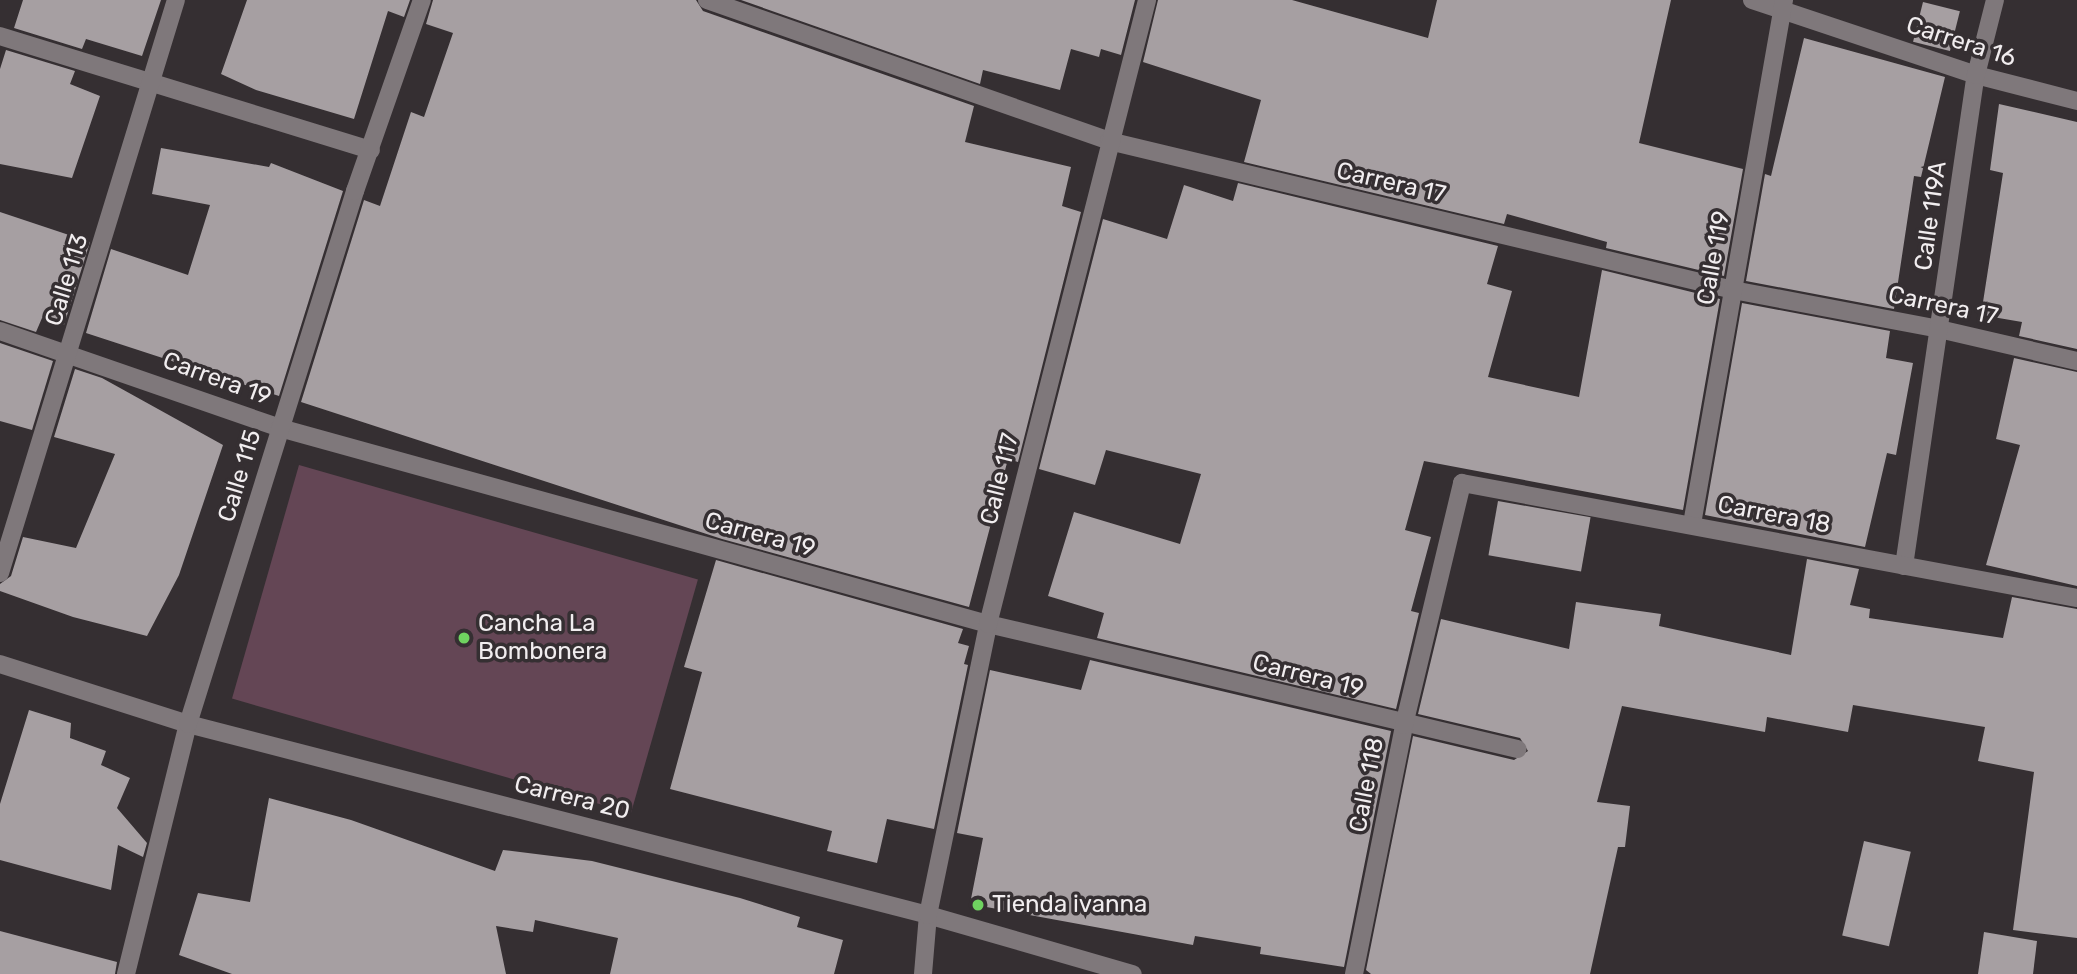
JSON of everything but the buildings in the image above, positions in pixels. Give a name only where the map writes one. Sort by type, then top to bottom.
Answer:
[{"type":"street","name":"Calle 113","points":[[0,573],[71,353],[176,0]]},
{"type":"street","name":"Calle 115","points":[[126,974],[188,724],[280,428],[422,0]]},
{"type":"street","name":"Carrera 17","points":[[707,0],[1109,141],[1733,290],[1939,329],[2077,361]]},
{"type":"street","name":"Calle 117","points":[[923,974],[928,915],[988,624],[1147,0]]},
{"type":"street","name":"Carrera 16","points":[[1752,0],[1783,4],[1976,75],[2077,102]]},
{"type":"street","name":"Calle 119A","points":[[1904,566],[1976,75],[1995,0]]},
{"type":"street","name":"Calle 119","points":[[1692,524],[1783,4]]},
{"type":"street","points":[[0,36],[371,150]]},
{"type":"street","name":"Carrera 19","points":[[0,331],[71,353],[280,428],[988,624],[1404,725],[1517,749]]},
{"type":"street","name":"Carrera 18","points":[[1462,484],[1692,524],[2077,598]]},
{"type":"street","name":"Calle 118","points":[[1354,974],[1404,725],[1462,484]]},
{"type":"street","name":"Carrera 20","points":[[0,664],[188,724],[928,915],[1133,974]]},
{"type":"shaded area","name":"Cancha La Bombonera","points":[[299,465],[698,579],[631,813],[232,699]]},
{"type":"place","name":"Cancha La Bombonera","points":[[464,638]]},
{"type":"place","name":"Tienda ivanna","points":[[978,905]]}]
